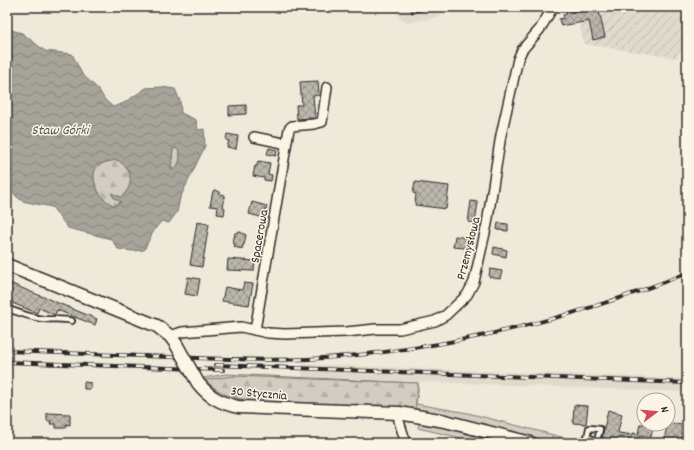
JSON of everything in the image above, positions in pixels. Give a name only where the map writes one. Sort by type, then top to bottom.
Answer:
[{"type":"street","name":"Przemysłowa","points":[[173,340],[182,332],[241,327],[268,333],[285,334],[346,332],[376,329],[400,330],[435,321],[446,315],[467,295],[474,282],[487,224],[501,135],[518,59],[522,50],[540,29],[553,7]]},
{"type":"street","name":"Spacerowa","points":[[255,330],[289,129],[292,126],[322,122],[326,87]]},
{"type":"street","points":[[254,137],[283,143],[286,147]]},
{"type":"street","name":"30 Stycznia","points":[[7,265],[157,326],[173,340],[198,383],[212,397],[226,404],[238,407],[399,413],[445,421],[531,443]]},
{"type":"street","points":[[399,413],[399,421],[406,443]]},
{"type":"lane","points":[[7,309],[37,318],[57,320],[65,318],[72,321]]},
{"type":"lane","points":[[582,443],[587,438],[590,428],[600,429],[597,441]]},
{"type":"lane","points":[[587,438],[604,443]]},
{"type":"shaded area","points":[[393,7],[442,7],[440,8],[442,16],[408,23],[400,18]]},
{"type":"shaded area","points":[[576,7],[679,7],[687,19],[687,39],[677,58],[584,44]]},
{"type":"shaded area","points":[[302,364],[687,379],[687,392],[302,377]]},
{"type":"green space","points":[[176,148],[180,153],[180,158],[175,169],[171,169],[173,149]]},
{"type":"green space","points":[[117,160],[126,167],[129,172],[130,182],[126,192],[121,197],[112,194],[121,202],[114,206],[104,199],[96,187],[94,173],[98,166]]},
{"type":"green space","points":[[226,374],[418,383],[416,404],[468,413],[577,441],[577,443],[558,443],[415,409],[232,399],[211,389],[203,378]]},
{"type":"green space","points":[[234,376],[418,383],[415,409],[240,399],[217,390],[205,380]]},
{"type":"green space","points":[[420,421],[511,443],[482,443],[418,428]]},
{"type":"water","name":"Staw Górki","points":[[7,29],[22,33],[45,51],[72,54],[82,74],[99,90],[105,100],[113,107],[124,103],[146,88],[161,87],[175,89],[180,101],[181,113],[196,120],[198,130],[204,129],[205,146],[180,198],[177,212],[169,223],[162,221],[159,224],[144,250],[132,251],[118,249],[111,239],[68,228],[52,207],[22,201],[15,195],[7,183]],"holes":[[[176,148],[180,153],[180,158],[175,169],[171,169],[173,149]],[[117,160],[122,163],[129,172],[130,182],[129,187],[121,197],[111,193],[114,198],[121,202],[114,206],[103,198],[98,191],[94,182],[94,173],[98,166]]]},
{"type":"building","points":[[410,7],[428,7],[428,9],[412,13]]},
{"type":"building","points":[[571,7],[573,12],[598,7],[605,37],[593,40],[589,21],[561,26],[559,19],[564,18],[563,15],[567,14],[565,9]]},
{"type":"building","points":[[318,81],[319,95],[313,96],[315,118],[297,119],[296,105],[302,105],[300,82]]},
{"type":"building","points":[[246,105],[246,114],[229,115],[229,106]]},
{"type":"building","points":[[227,134],[238,136],[236,149],[227,147],[229,141],[226,140]]},
{"type":"building","points":[[269,148],[277,150],[276,156],[267,154]]},
{"type":"building","points":[[258,161],[270,163],[268,174],[272,175],[271,181],[253,176],[255,166],[257,166]]},
{"type":"building","points":[[415,182],[449,186],[446,209],[415,205],[416,194],[413,193]]},
{"type":"building","points":[[215,190],[220,192],[220,194],[225,195],[223,207],[225,208],[224,215],[217,214],[218,207],[210,206],[213,191]]},
{"type":"building","points":[[471,201],[478,202],[475,223],[468,222]]},
{"type":"building","points":[[252,202],[267,206],[264,218],[249,214]]},
{"type":"building","points":[[197,222],[209,224],[202,267],[190,265]]},
{"type":"building","points":[[498,223],[508,224],[508,231],[497,230]]},
{"type":"building","points":[[240,232],[246,235],[242,249],[234,247],[235,244],[233,243],[235,233]]},
{"type":"building","points":[[455,236],[467,238],[465,248],[453,247]]},
{"type":"building","points":[[494,247],[507,250],[506,257],[493,254]]},
{"type":"building","points":[[228,259],[255,261],[254,271],[227,270]]},
{"type":"building","points":[[490,269],[502,271],[500,279],[489,277]]},
{"type":"building","points":[[188,277],[200,279],[197,296],[185,294]]},
{"type":"building","points":[[7,282],[97,319],[95,325],[57,310],[55,315],[39,308],[37,313],[7,301]]},
{"type":"building","points":[[244,283],[253,284],[249,305],[222,301],[225,287],[242,290]]},
{"type":"building","points":[[84,382],[91,383],[91,389],[84,389]]},
{"type":"building","points":[[574,405],[588,406],[586,424],[573,423]]},
{"type":"building","points":[[608,410],[622,414],[619,433],[633,435],[633,433],[638,434],[638,432],[652,432],[651,437],[639,435],[638,443],[618,443],[602,438]]},
{"type":"building","points":[[47,413],[70,414],[70,425],[66,424],[66,428],[56,428],[56,424],[50,424],[51,421],[47,421]]},
{"type":"building","points":[[676,424],[682,425],[681,429],[687,430],[687,443],[663,443],[666,432],[676,432]]},
{"type":"railway","points":[[7,351],[257,360],[292,360],[358,355],[454,341],[549,320],[595,306],[687,273]]},
{"type":"railway","points":[[7,362],[223,370]]},
{"type":"railway","points":[[215,365],[687,383]]}]
